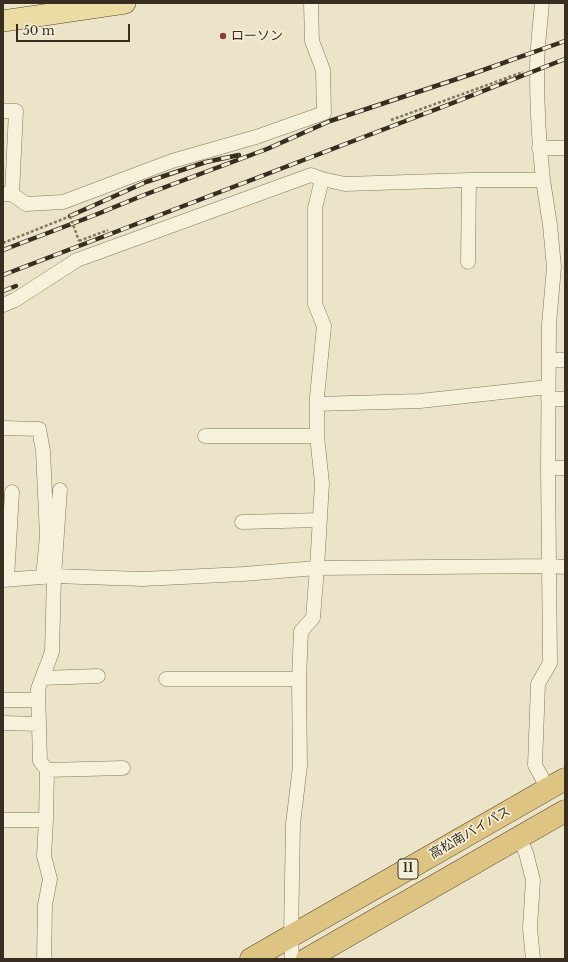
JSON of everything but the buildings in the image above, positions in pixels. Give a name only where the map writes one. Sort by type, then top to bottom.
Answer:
[{"type":"highway","name":"高松南バイパス","points":[[251,959],[556,784]]},
{"type":"highway","name":"11","points":[[306,959],[565,811]]},
{"type":"main road","points":[[3,21],[125,3]]},
{"type":"street","points":[[3,111],[16,111],[7,194],[26,204],[63,202],[172,161],[256,137],[324,112],[323,70],[312,41],[311,3]]},
{"type":"street","points":[[542,3],[537,67],[539,148],[542,180],[550,225],[554,267],[549,324],[548,393],[550,663],[538,684],[535,765],[556,784]]},
{"type":"street","points":[[539,148],[565,148]]},
{"type":"street","points":[[3,304],[15,300],[78,260],[311,175],[345,184],[469,180],[542,180]]},
{"type":"street","points":[[292,959],[293,824],[300,766],[299,679],[301,631],[313,618],[322,483],[317,436],[317,404],[324,326],[315,304],[315,208],[322,179]]},
{"type":"street","points":[[468,262],[469,180]]},
{"type":"street","points":[[549,360],[565,360]]},
{"type":"street","points":[[317,404],[420,401],[548,393],[565,399]]},
{"type":"street","points":[[3,428],[39,429],[43,451],[52,652],[38,689],[40,762],[47,770],[44,856],[50,879],[45,905],[44,959]]},
{"type":"street","points":[[205,436],[317,436]]},
{"type":"street","points":[[548,468],[565,468]]},
{"type":"street","points":[[48,576],[60,490]]},
{"type":"street","points":[[12,492],[5,580],[48,576],[143,579],[243,574],[317,568],[565,567]]},
{"type":"street","points":[[242,522],[320,520]]},
{"type":"street","points":[[42,678],[98,676]]},
{"type":"street","points":[[166,678],[299,679]]},
{"type":"street","points":[[3,700],[38,700]]},
{"type":"street","points":[[3,722],[39,724]]},
{"type":"street","points":[[47,770],[123,768]]},
{"type":"street","points":[[3,820],[46,820]]},
{"type":"street","points":[[519,837],[526,853],[533,880],[530,928],[533,959]]},
{"type":"path","points":[[391,120],[537,67]]},
{"type":"path","points":[[3,243],[70,216],[79,241],[108,230]]},
{"type":"railway","points":[[3,250],[267,149],[330,121],[472,74],[565,41]]},
{"type":"railway","points":[[3,275],[565,59]]},
{"type":"railway","points":[[70,216],[146,182],[206,162],[239,155]]},
{"type":"railway","points":[[3,291],[16,286]]},
{"type":"place","name":"ローソン","points":[[223,36]]}]
